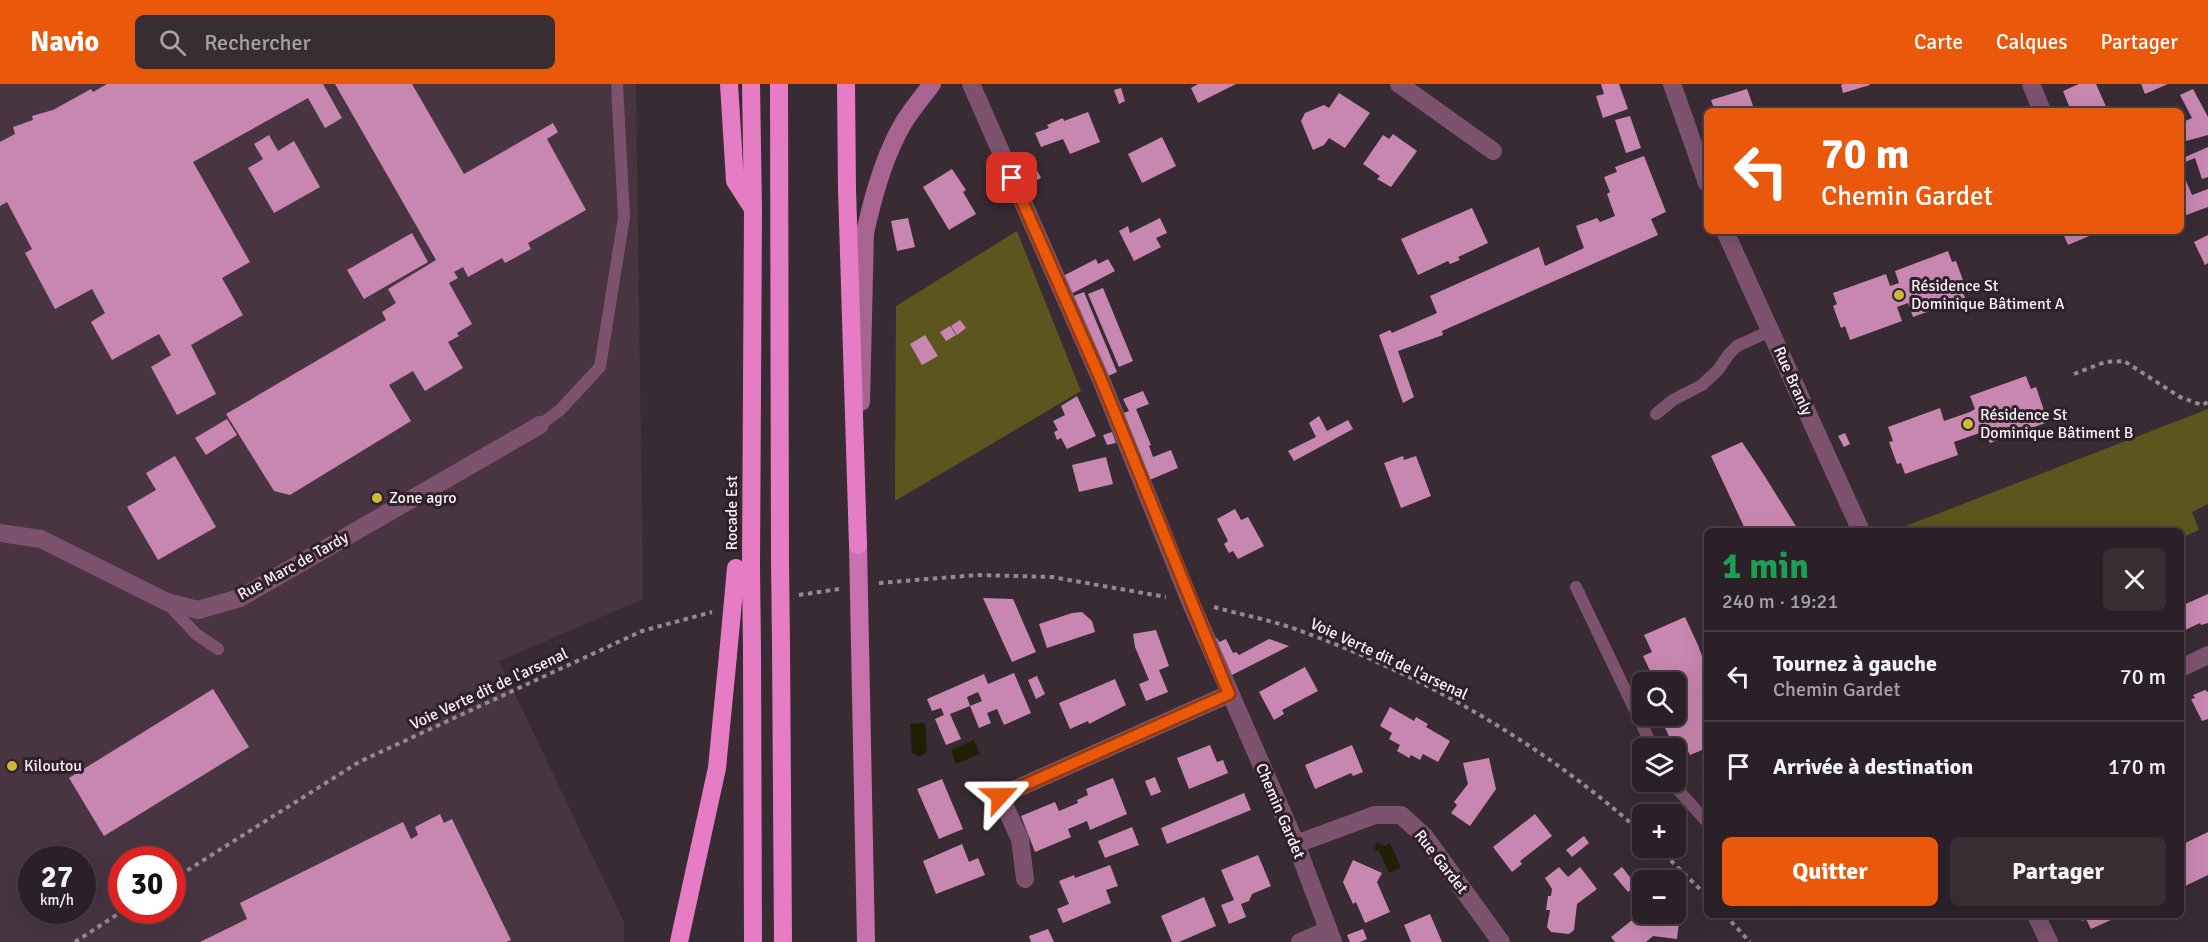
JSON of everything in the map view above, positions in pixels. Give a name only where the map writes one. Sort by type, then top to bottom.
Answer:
[{"type":"highway","points":[[729,84],[735,181],[753,210]]},
{"type":"highway","name":"Rocade Est","points":[[750,84],[753,210],[752,492],[744,568],[752,650],[753,942]]},
{"type":"highway","points":[[779,84],[783,942]]},
{"type":"highway","points":[[846,84],[858,545]]},
{"type":"highway","points":[[679,942],[717,768],[728,655],[744,568]]},
{"type":"main road","points":[[858,545],[866,942]]},
{"type":"street","points":[[858,545],[866,233],[875,190],[888,156],[904,122],[932,84]]},
{"type":"street","name":"Chemin Gardet","points":[[971,84],[1102,382],[1229,694],[1296,844],[1330,936],[1300,942]]},
{"type":"street","points":[[1400,84],[1493,151]]},
{"type":"street","points":[[1672,84],[1704,175]]},
{"type":"street","points":[[2031,84],[2041,108]]},
{"type":"street","name":"Rue Branly","points":[[1726,234],[1860,528]]},
{"type":"street","name":"Rue Marc de Tardy","points":[[0,533],[41,539],[167,602],[198,610],[240,598],[540,425]]},
{"type":"street","points":[[2184,667],[2208,655]]},
{"type":"street","points":[[1025,879],[1020,839],[1000,796],[1229,694]]},
{"type":"street","name":"Rue Gardet","points":[[1296,844],[1375,815],[1401,815],[1425,837],[1501,942]]},
{"type":"street","points":[[2038,918],[2049,942]]},
{"type":"lane","points":[[540,425],[560,410],[600,367],[624,217],[617,84]]},
{"type":"lane","points":[[1656,414],[1673,400],[1702,385],[1718,370],[1737,346],[1770,331]]},
{"type":"lane","points":[[1576,587],[1648,738]]},
{"type":"lane","points":[[167,602],[196,634],[218,649]]},
{"type":"lane","points":[[1679,792],[1704,819]]},
{"type":"path","points":[[2074,374],[2105,362],[2124,361],[2180,397],[2202,405],[2208,402]]},
{"type":"path","name":"Voie Verte dit de l'arsenal","points":[[875,584],[976,575],[1052,577],[1190,601],[1297,629],[1378,663],[1432,689],[1500,727],[1555,763],[1610,804],[1632,824]]},
{"type":"path","points":[[796,596],[844,588]]},
{"type":"path","name":"Voie Verte dit de l'arsenal","points":[[186,871],[359,762],[642,631],[717,611]]},
{"type":"path","points":[[1668,858],[1704,893]]},
{"type":"path","points":[[1728,918],[1750,942]]},
{"type":"path","points":[[75,942],[108,920]]},
{"type":"shaded area","points":[[0,84],[636,84],[643,599],[499,661],[624,922],[624,942],[0,942]]},
{"type":"shaded area","points":[[1017,231],[1081,391],[895,501],[896,306]]},
{"type":"shaded area","points":[[2208,409],[2208,504],[2192,512],[2199,530],[2184,537],[2184,528],[1901,528]]},
{"type":"shaded area","points":[[925,723],[927,752],[920,757],[912,753],[910,724]]},
{"type":"shaded area","points":[[974,740],[980,754],[956,764],[951,750]]},
{"type":"shaded area","points":[[1377,842],[1385,846],[1390,843],[1401,868],[1389,873],[1379,851],[1374,849]]},
{"type":"building","points":[[107,84],[323,84],[342,118],[325,128],[308,98],[193,162],[250,262],[222,278],[243,315],[191,345],[216,394],[177,415],[151,367],[171,355],[159,334],[112,360],[91,322],[105,313],[92,289],[55,309],[25,253],[32,249],[7,202],[0,206],[0,142],[15,134],[13,127],[33,120],[32,116],[53,110],[91,89],[93,92]]},
{"type":"building","points":[[335,84],[412,84],[464,174],[553,123],[558,132],[547,139],[586,210],[528,243],[531,249],[505,263],[502,258],[468,277],[463,267],[454,272],[458,278],[449,283],[472,324],[448,342],[463,368],[425,391],[413,371],[389,385],[411,421],[290,495],[274,491],[226,414],[386,320],[382,312],[396,303],[388,289],[436,260]]},
{"type":"building","points":[[1198,84],[1236,84],[1198,103],[1191,88]]},
{"type":"building","points":[[1601,84],[1619,84],[1628,109],[1603,118],[1596,96],[1604,94]]},
{"type":"building","points":[[2079,84],[2096,84],[2107,108],[2070,108],[2063,91]]},
{"type":"building","points":[[2141,84],[2168,84],[2145,94]]},
{"type":"building","points":[[1841,85],[1870,85],[1843,93]]},
{"type":"building","points":[[1121,88],[1125,101],[1119,104],[1114,90]]},
{"type":"building","points":[[1747,89],[1754,108],[1714,108],[1711,100]]},
{"type":"building","points":[[2193,89],[2208,117],[2208,135],[2186,141],[2184,122],[2192,118],[2180,95]]},
{"type":"building","points":[[1339,93],[1370,113],[1345,148],[1329,138],[1324,145],[1313,150],[1301,121],[1305,113],[1324,105],[1329,108]]},
{"type":"building","points":[[1088,112],[1100,142],[1070,154],[1063,139],[1041,147],[1035,133],[1049,128],[1047,125],[1063,118],[1064,121]]},
{"type":"building","points":[[1630,116],[1641,148],[1626,153],[1615,120]]},
{"type":"building","points":[[1393,134],[1417,151],[1391,187],[1377,179],[1380,176],[1363,164],[1383,135],[1389,139]]},
{"type":"building","points":[[269,135],[278,151],[294,141],[320,187],[274,213],[248,168],[263,159],[254,144]]},
{"type":"building","points":[[1162,137],[1176,166],[1142,183],[1128,154]]},
{"type":"building","points":[[2208,147],[2208,177],[2202,179],[2195,158],[2185,162],[2184,158]]},
{"type":"building","points":[[1030,155],[1033,163],[1019,170],[1016,162]]},
{"type":"building","points":[[1644,156],[1666,212],[1651,219],[1658,235],[1442,331],[1443,335],[1398,351],[1414,397],[1403,403],[1379,335],[1390,330],[1392,333],[1437,313],[1430,296],[1539,247],[1545,266],[1584,248],[1576,226],[1597,218],[1600,222],[1615,216],[1604,177],[1617,172],[1615,167]]},
{"type":"building","points":[[1036,168],[1041,178],[1031,183],[1032,187],[1027,190],[1021,175]]},
{"type":"building","points":[[952,169],[966,190],[963,192],[976,214],[949,230],[923,187]]},
{"type":"building","points":[[2184,176],[2192,195],[2208,189],[2208,207],[2184,216]]},
{"type":"building","points":[[1472,208],[1488,243],[1458,257],[1460,260],[1450,264],[1448,261],[1418,275],[1401,239]]},
{"type":"building","points":[[908,218],[915,247],[897,251],[891,221]]},
{"type":"building","points":[[1160,218],[1167,233],[1156,238],[1161,247],[1134,261],[1119,231],[1128,226],[1130,233]]},
{"type":"building","points":[[412,233],[428,262],[364,299],[347,270]]},
{"type":"building","points":[[2063,234],[2094,234],[2068,245]]},
{"type":"building","points":[[2208,235],[2208,263],[2205,265],[2194,242]]},
{"type":"building","name":"Résidence St Dominique Bâtiment A","points":[[1948,251],[1952,262],[1956,261],[1964,283],[1960,284],[1965,298],[1913,317],[1908,303],[1897,307],[1902,321],[1850,340],[1845,326],[1841,328],[1833,306],[1837,304],[1833,293],[1886,274],[1890,286],[1899,283],[1895,271]]},
{"type":"building","points":[[1096,259],[1098,264],[1108,259],[1115,271],[1071,294],[1063,276]]},
{"type":"building","points":[[1103,288],[1133,361],[1119,367],[1088,294]]},
{"type":"building","points":[[1084,292],[1117,372],[1106,377],[1073,296]]},
{"type":"building","points":[[960,320],[966,328],[957,335],[951,326]]},
{"type":"building","points":[[950,326],[956,335],[946,341],[940,332]]},
{"type":"building","points":[[925,335],[938,356],[922,365],[910,344]]},
{"type":"building","name":"Résidence St Dominique Bâtiment B","points":[[2026,376],[2031,389],[2036,387],[2048,422],[1990,443],[1985,431],[1954,442],[1958,455],[1905,474],[1901,463],[1897,464],[1889,442],[1893,441],[1888,427],[1940,408],[1944,421],[1970,412],[1975,409],[1970,396]]},
{"type":"building","points":[[1143,391],[1149,404],[1136,409],[1151,445],[1149,446],[1153,457],[1171,450],[1178,468],[1147,481],[1121,414],[1129,411],[1123,399]]},
{"type":"building","points":[[1077,396],[1096,436],[1067,449],[1061,438],[1057,440],[1054,432],[1058,430],[1053,421],[1065,415],[1061,406]]},
{"type":"building","points":[[1319,416],[1327,431],[1348,420],[1353,429],[1294,461],[1288,451],[1316,437],[1309,423]]},
{"type":"building","points":[[227,419],[237,435],[206,455],[195,438]]},
{"type":"building","points":[[1112,432],[1116,443],[1107,445],[1103,435]]},
{"type":"building","points":[[1845,433],[1850,444],[1844,447],[1838,436]]},
{"type":"building","points":[[1742,442],[1797,528],[1745,528],[1711,456]]},
{"type":"building","points":[[175,456],[216,527],[158,560],[127,507],[156,490],[146,473]]},
{"type":"building","points":[[1403,456],[1404,460],[1416,456],[1431,496],[1401,508],[1384,463]]},
{"type":"building","points":[[1106,457],[1113,484],[1079,492],[1072,465]]},
{"type":"building","points":[[1235,509],[1241,520],[1248,517],[1264,546],[1238,559],[1233,551],[1229,553],[1224,544],[1228,541],[1217,519]]},
{"type":"building","points":[[2208,594],[2208,623],[2201,625],[2200,623],[2184,631],[2184,605]]},
{"type":"building","points":[[983,598],[1013,599],[1036,652],[1012,662]]},
{"type":"building","points":[[1082,612],[1092,621],[1095,632],[1047,648],[1039,624]]},
{"type":"building","points":[[1685,617],[1704,662],[1704,749],[1690,755],[1686,747],[1686,738],[1670,738],[1664,726],[1686,726],[1686,672],[1651,672],[1643,656],[1652,652],[1644,635]]},
{"type":"building","points":[[1156,630],[1169,666],[1159,670],[1168,692],[1146,701],[1139,684],[1149,680],[1135,647],[1133,634]]},
{"type":"building","points":[[1217,638],[1219,642],[1226,639],[1233,653],[1236,652],[1239,655],[1269,639],[1289,646],[1230,676],[1213,641]]},
{"type":"building","points":[[1305,667],[1318,691],[1282,710],[1284,714],[1274,720],[1259,692]]},
{"type":"building","points":[[1014,673],[1031,713],[1004,725],[997,709],[987,713],[991,723],[979,728],[970,706],[950,714],[961,739],[946,745],[935,719],[944,715],[941,708],[932,711],[927,699],[984,674],[988,684]],"holes":[[[978,692],[982,701],[970,706],[967,697]]]},
{"type":"building","points":[[1037,676],[1045,694],[1036,699],[1028,680]]},
{"type":"building","points":[[1115,679],[1126,705],[1089,724],[1088,721],[1070,729],[1059,703]]},
{"type":"building","points":[[213,689],[249,747],[104,836],[69,778]]},
{"type":"building","points":[[2205,690],[2208,692],[2208,719],[2202,721],[2191,699],[2195,698],[2193,695]]},
{"type":"building","points":[[1390,707],[1414,721],[1416,717],[1428,724],[1426,727],[1450,741],[1438,762],[1423,754],[1420,760],[1411,755],[1409,758],[1397,751],[1400,745],[1389,739],[1392,733],[1380,726]]},
{"type":"building","points":[[1210,745],[1217,762],[1223,760],[1228,773],[1189,789],[1177,758]]},
{"type":"building","points":[[1352,745],[1363,772],[1353,776],[1351,773],[1315,789],[1305,765]]},
{"type":"building","points":[[1489,758],[1496,789],[1470,826],[1451,813],[1457,805],[1454,802],[1468,784],[1463,763]]},
{"type":"building","points":[[1155,777],[1161,792],[1151,796],[1145,781]]},
{"type":"building","points":[[1113,778],[1127,814],[1090,830],[1087,821],[1068,829],[1071,837],[1035,852],[1021,816],[1055,802],[1059,811],[1078,803],[1077,800],[1088,795],[1086,789]]},
{"type":"building","points":[[942,779],[963,829],[939,839],[917,789]]},
{"type":"building","points":[[1244,793],[1251,810],[1167,844],[1161,828]]},
{"type":"building","points":[[440,814],[444,823],[452,819],[511,940],[506,942],[200,942],[247,919],[240,903],[403,822],[411,839],[418,835],[415,827]]},
{"type":"building","points":[[1535,814],[1552,836],[1520,861],[1522,864],[1512,872],[1493,847]]},
{"type":"building","points":[[1132,827],[1139,845],[1105,858],[1098,841]]},
{"type":"building","points":[[2208,832],[2208,875],[2184,887],[2184,844]]},
{"type":"building","points":[[1584,836],[1589,843],[1572,857],[1566,850]]},
{"type":"building","points":[[962,844],[969,862],[978,858],[985,875],[936,894],[923,861]]},
{"type":"building","points":[[1258,855],[1271,886],[1252,894],[1249,901],[1241,904],[1246,917],[1229,924],[1221,905],[1234,900],[1221,870]]},
{"type":"building","points":[[1353,860],[1382,873],[1377,882],[1390,912],[1365,923],[1356,902],[1353,904],[1343,882]]},
{"type":"building","points":[[1110,865],[1118,886],[1106,890],[1111,903],[1063,923],[1057,909],[1069,904],[1059,881],[1074,875],[1075,878]]},
{"type":"building","points":[[1559,867],[1568,877],[1580,867],[1597,889],[1577,904],[1574,930],[1569,934],[1551,932],[1547,927],[1550,910],[1546,910],[1548,896],[1551,896],[1552,889],[1545,878]]},
{"type":"building","points":[[1622,867],[1632,880],[1632,889],[1628,892],[1613,874]]},
{"type":"building","points":[[1204,897],[1216,926],[1179,942],[1172,942],[1161,916]]},
{"type":"building","points":[[1430,914],[1442,942],[1411,942],[1404,925]]},
{"type":"building","points":[[2080,918],[2115,918],[2091,929],[2086,919],[2082,921]]},
{"type":"building","points":[[1632,920],[1632,924],[1679,924],[1677,939],[1653,936],[1646,942],[1615,942],[1611,937]]},
{"type":"building","points":[[1048,929],[1054,942],[1031,942],[1029,936]]},
{"type":"building","points":[[1363,929],[1367,939],[1350,942],[1347,935]]},
{"type":"place","name":"Résidence St Dominique Bâtiment A","points":[[1899,295]]},
{"type":"place","name":"Résidence St Dominique Bâtiment B","points":[[1968,424]]},
{"type":"place","name":"Zone agro","points":[[377,498]]},
{"type":"place","name":"Kiloutou","points":[[12,766]]},
{"type":"route","points":[[1000,796],[1229,694],[1102,382],[1012,178]]}]
